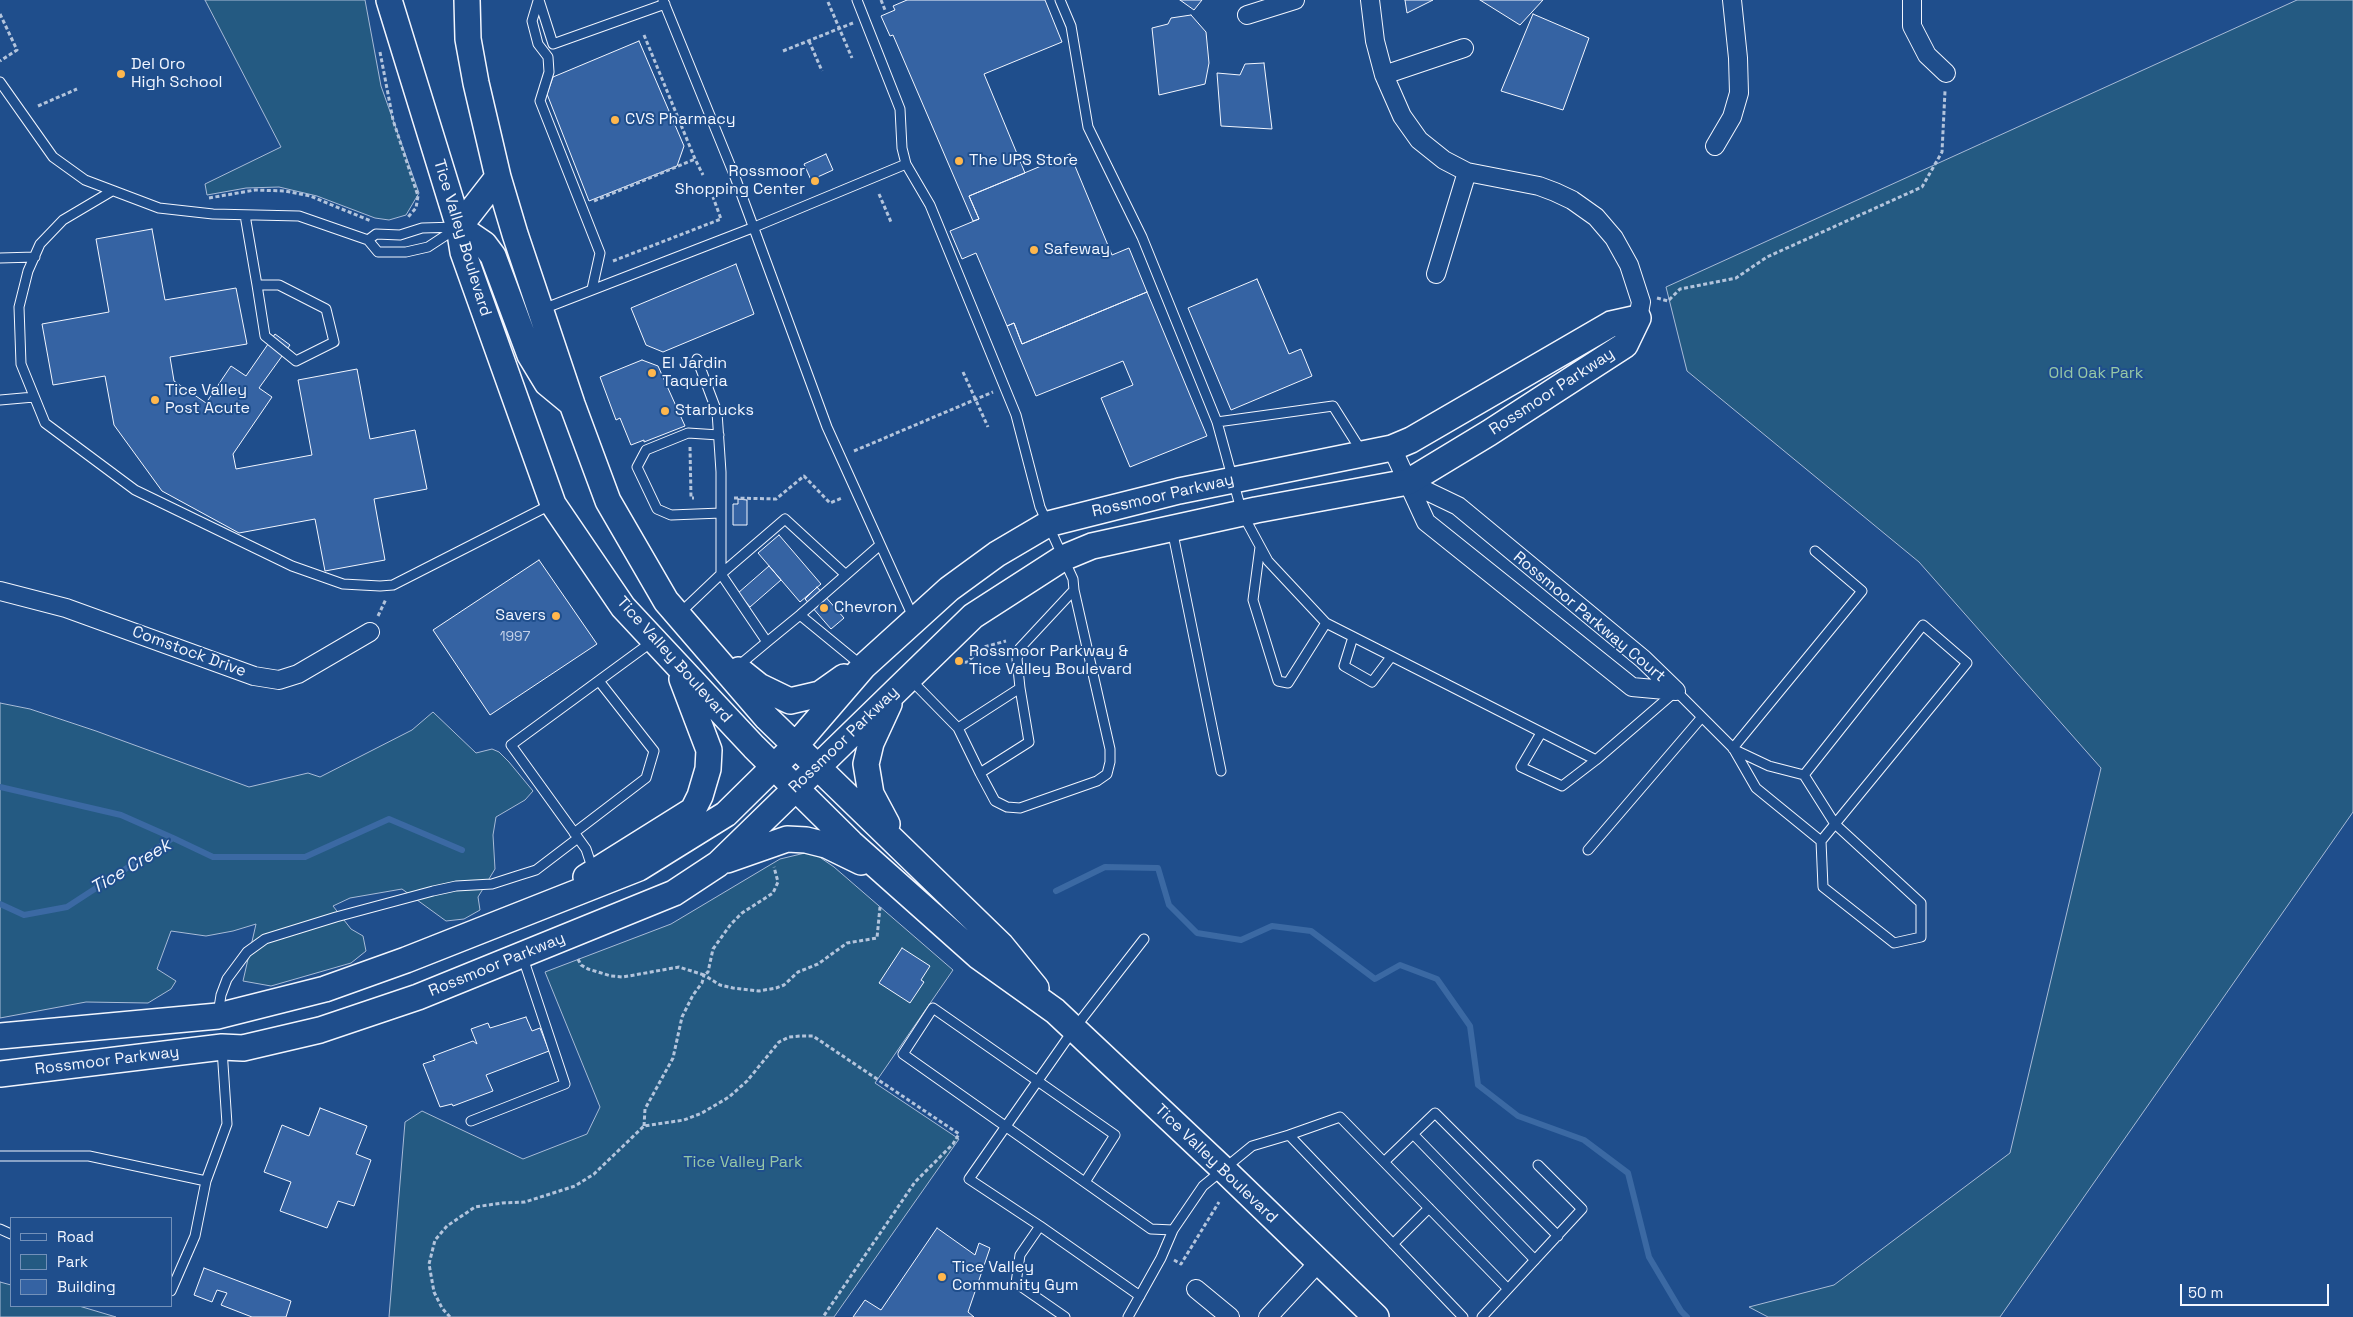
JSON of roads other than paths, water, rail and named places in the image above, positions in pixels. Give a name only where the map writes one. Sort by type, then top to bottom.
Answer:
[{"type":"street","name":"Tice Valley Boulevard","points":[[389,0],[459,226],[463,252],[553,504],[623,607],[676,665],[775,767],[886,874],[978,956],[1055,1011]]},
{"type":"street","name":"Tice Valley Boulevard","points":[[467,0],[468,39],[474,74],[498,177],[540,310],[572,404],[608,500],[666,601],[767,718],[1001,945],[1055,1011],[1223,1169],[1318,1263],[1376,1317]]},
{"type":"street","points":[[1247,15],[1295,0]]},
{"type":"street","points":[[1370,0],[1375,41],[1384,75],[1402,116],[1419,140],[1444,160],[1467,172],[1539,186],[1572,200],[1596,217],[1614,238],[1629,265],[1641,302],[1638,318]]},
{"type":"street","points":[[1714,146],[1732,117],[1738,94],[1738,58],[1732,0]]},
{"type":"street","points":[[1912,0],[1912,26],[1927,55],[1946,73]]},
{"type":"street","points":[[1384,75],[1464,48]]},
{"type":"street","points":[[1436,274],[1467,172]]},
{"type":"street","points":[[498,177],[459,226],[484,244],[493,256],[530,355],[547,383],[572,404]]},
{"type":"street","name":"Rossmoor Parkway","points":[[0,1036],[218,1016],[325,989],[406,960],[520,915],[596,878],[639,868],[719,819],[795,746],[863,667],[915,622],[949,589],[997,554],[1048,524],[1232,480],[1392,448],[1411,440],[1611,324],[1638,318]]},
{"type":"street","name":"Rossmoor Parkway","points":[[0,1074],[222,1047],[243,1048],[320,1030],[418,997],[674,894],[718,864],[902,682],[973,616],[1064,558],[1092,546],[1242,513],[1408,482],[1489,433],[1625,344],[1638,318]]},
{"type":"street","points":[[1392,448],[1408,482]]},
{"type":"street","name":"Rossmoor Parkway Court","points":[[1408,482],[1426,522],[1632,687],[1676,691]]},
{"type":"street","name":"Rossmoor Parkway Court","points":[[1408,482],[1458,506],[1643,659],[1676,691]]},
{"type":"street","name":"Comstock Drive","points":[[0,591],[66,608],[254,676],[279,680],[298,674],[370,632]]},
{"type":"street","points":[[703,644],[758,686],[790,701],[820,694],[856,669],[863,667]]},
{"type":"street","points":[[596,878],[693,810],[700,796],[708,769],[709,750],[676,665]]},
{"type":"street","points":[[902,682],[871,743],[866,764],[867,781],[878,810],[910,857]]},
{"type":"street","points":[[718,864],[750,850],[787,839],[806,840],[826,845],[886,874]]},
{"type":"street","points":[[218,1016],[222,1047]]},
{"type":"street","points":[[1268,1317],[1318,1263]]},
{"type":"street","points":[[1196,1289],[1230,1317]]},
{"type":"lane","points":[[539,0],[553,44],[664,2],[735,177],[752,228],[827,427],[915,622]]},
{"type":"lane","points":[[539,0],[532,21],[538,44],[548,57],[549,72],[540,102],[600,253],[592,290]]},
{"type":"lane","points":[[857,0],[900,109],[902,148],[906,164],[930,205],[1016,415],[1040,508],[1073,579],[1110,749],[1110,762],[1107,774],[1097,781],[1020,808],[1007,807],[995,801],[958,728],[902,682]]},
{"type":"lane","points":[[1060,0],[1071,26],[1088,127],[1142,237],[1217,422],[1242,513],[1268,561],[1326,623],[1596,760]]},
{"type":"lane","points":[[0,82],[53,157],[85,180],[159,208],[213,214],[299,216],[368,240],[378,252],[406,252],[428,247],[459,226]]},
{"type":"lane","points":[[540,310],[752,228],[906,164]]},
{"type":"lane","points":[[112,191],[63,220],[40,244],[28,271],[19,307],[21,364],[45,423],[135,490],[292,566],[343,584],[393,585],[553,504]]},
{"type":"lane","points":[[245,214],[257,285],[266,336],[296,361],[334,342],[326,309],[279,285],[257,285]]},
{"type":"lane","points":[[368,240],[376,234],[400,235],[422,228],[459,226]]},
{"type":"lane","points":[[0,258],[34,257]]},
{"type":"lane","points":[[697,359],[717,412],[721,513],[721,574],[767,642]]},
{"type":"lane","points":[[0,400],[34,397]]},
{"type":"lane","points":[[1217,422],[1333,406],[1363,454]]},
{"type":"lane","points":[[719,435],[688,433],[646,450],[638,467],[657,509],[671,515],[721,513]]},
{"type":"lane","points":[[678,615],[721,574],[786,519],[846,575]]},
{"type":"lane","points":[[1172,529],[1221,771]]},
{"type":"lane","points":[[736,668],[880,545]]},
{"type":"lane","points":[[1260,547],[1254,600],[1278,681],[1288,683],[1326,623]]},
{"type":"lane","points":[[1733,748],[1862,591],[1815,551]]},
{"type":"lane","points":[[980,773],[1029,742],[1017,659],[1020,648],[1074,590]]},
{"type":"lane","points":[[800,615],[863,667]]},
{"type":"lane","points":[[1733,748],[1769,766],[1804,775],[1834,824],[1921,903],[1921,937],[1894,943],[1823,887],[1821,841],[1834,824],[1967,663],[1923,626],[1804,775]]},
{"type":"lane","points":[[1353,637],[1344,666],[1372,682],[1391,656]]},
{"type":"lane","points":[[596,878],[586,849],[511,745],[654,641]]},
{"type":"lane","points":[[218,1016],[221,995],[227,978],[248,952],[265,939],[336,917],[433,891],[456,886],[492,884],[536,870],[646,778],[654,751],[599,681]]},
{"type":"lane","points":[[958,728],[1020,688]]},
{"type":"lane","points":[[1541,732],[1521,768],[1562,786],[1596,760],[1676,691],[1733,748],[1756,788],[1821,841]]},
{"type":"lane","points":[[1588,850],[1702,717]]},
{"type":"lane","points":[[1140,1296],[970,1179],[1074,1029],[1144,939]]},
{"type":"lane","points":[[471,1121],[566,1084],[522,955]]},
{"type":"lane","points":[[1085,1182],[1115,1135],[1037,1083],[932,1008],[903,1054],[1151,1229],[1173,1230]]},
{"type":"lane","points":[[172,1289],[195,1236],[206,1180],[227,1124],[222,1047]]},
{"type":"lane","points":[[1384,1162],[1435,1113],[1558,1236]]},
{"type":"lane","points":[[1128,1317],[1161,1258],[1173,1230],[1203,1186],[1252,1146],[1340,1117],[1508,1289]]},
{"type":"lane","points":[[1413,1134],[1535,1260]]},
{"type":"lane","points":[[1289,1135],[1463,1317]]},
{"type":"lane","points":[[0,1156],[90,1156],[206,1180]]},
{"type":"lane","points":[[1482,1317],[1582,1209],[1538,1165]]},
{"type":"lane","points":[[1393,1244],[1429,1208]]},
{"type":"lane","points":[[1040,1226],[1020,1255],[1016,1283],[1065,1317]]},
{"type":"waterway","points":[[0,787],[121,815],[173,838]]},
{"type":"waterway","name":"Tice Creek","points":[[0,904],[24,915],[67,907],[173,838],[213,857],[305,857],[389,819],[462,850]]},
{"type":"waterway","name":"Tice Creek","points":[[1056,891],[1105,867],[1158,868],[1169,905],[1197,933],[1241,940],[1272,926],[1311,931],[1375,979],[1400,965],[1437,979],[1470,1026],[1478,1085],[1518,1116],[1584,1140],[1628,1173],[1649,1257],[1681,1311],[1687,1317]]},
{"type":"place","name":"Del Oro High School","points":[[121,74]]},
{"type":"place","name":"CVS Pharmacy","points":[[615,120]]},
{"type":"place","name":"The UPS Store","points":[[959,161]]},
{"type":"place","name":"Rossmoor Shopping Center","points":[[815,181]]},
{"type":"place","name":"Safeway","points":[[1034,250]]},
{"type":"place","name":"El Jardin Taqueria","points":[[652,373]]},
{"type":"place","name":"Tice Valley Post Acute","points":[[155,400]]},
{"type":"place","name":"Starbucks","points":[[665,411]]},
{"type":"place","name":"Chevron","points":[[824,608]]},
{"type":"place","name":"Savers","points":[[556,616]]},
{"type":"place","name":"Rossmoor Parkway & Tice Valley Boulevard","points":[[959,661]]},
{"type":"place","name":"Tice Valley Community Gym","points":[[942,1277]]},
{"type":"park label","name":"Old Oak Park","points":[[2096,374]]},
{"type":"park label","name":"Tice Valley Park","points":[[743,1163]]}]
